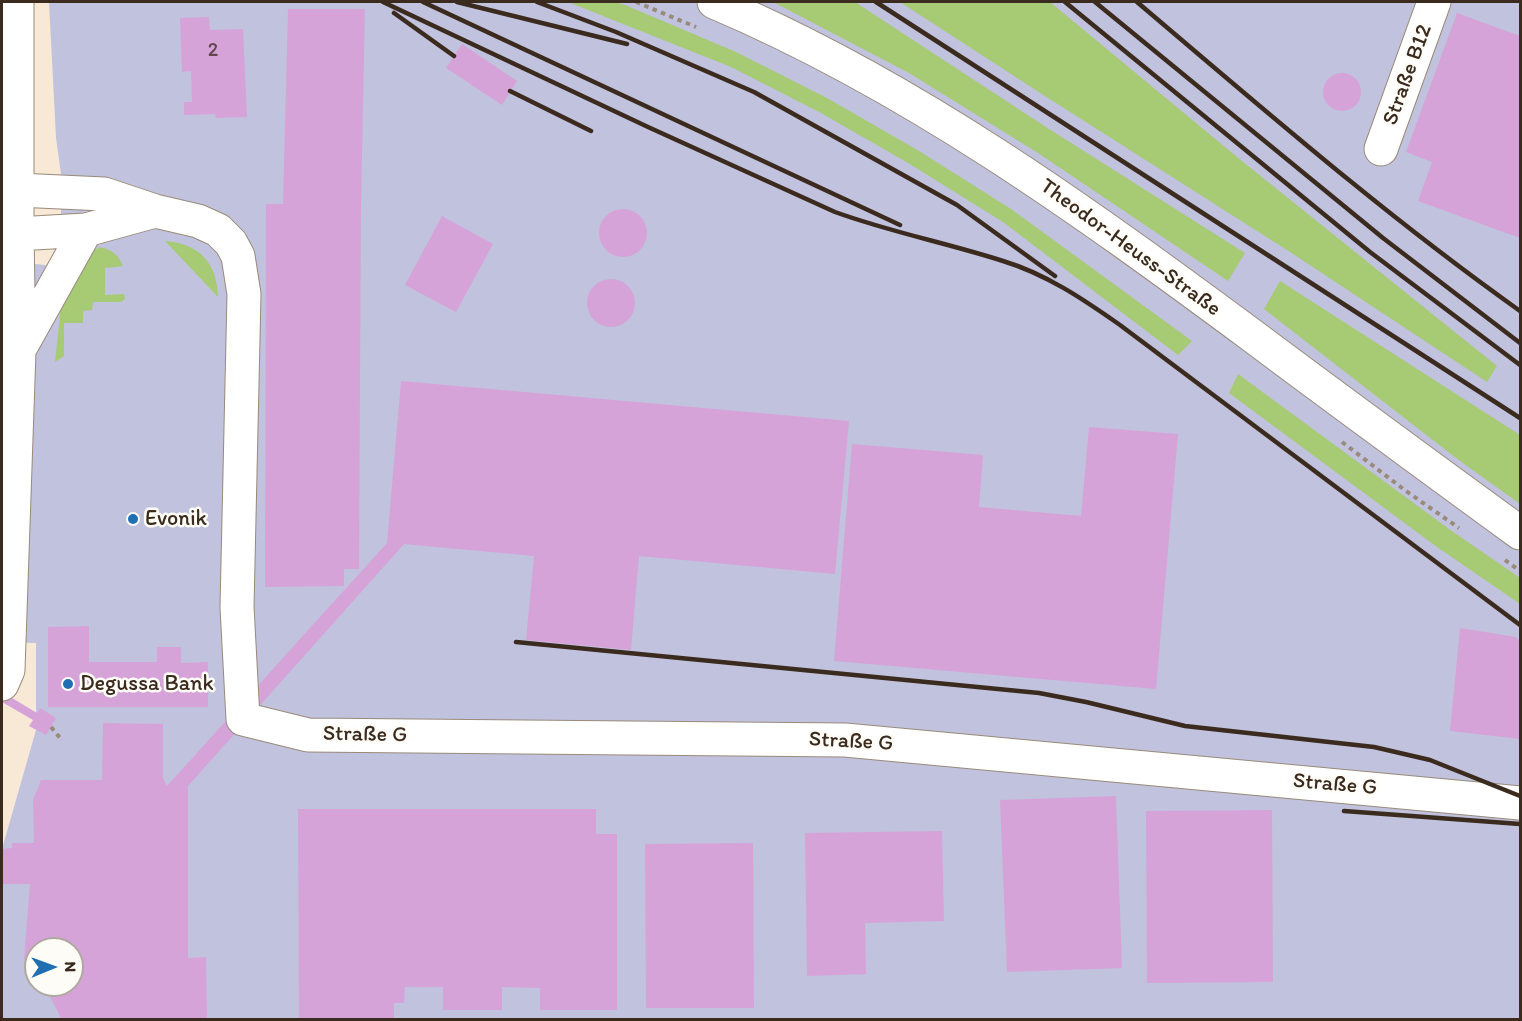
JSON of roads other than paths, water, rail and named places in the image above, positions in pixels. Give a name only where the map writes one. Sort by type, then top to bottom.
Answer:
[{"type":"street","points":[[5,677],[19,351],[9,234],[9,190],[18,74],[17,2]]},
{"type":"street","name":"Straße B12","points":[[1381,148],[1434,2]]},
{"type":"street","name":"Theodor-Heuss-Straße","points":[[709,16],[801,43],[953,126],[1138,251],[1511,545]]},
{"type":"street","points":[[2,105],[18,74]]},
{"type":"street","points":[[9,190],[104,194],[154,211]]},
{"type":"street","points":[[9,234],[86,230],[154,211]]},
{"type":"street","name":"Straße G","points":[[154,211],[198,221],[218,230],[231,243],[238,256],[241,273],[244,294],[237,607],[243,719],[308,735],[845,740],[1521,803]]},
{"type":"street","points":[[19,351],[86,230]]},
{"type":"railway","points":[[383,2],[835,212],[1019,266],[1049,280],[1120,325],[1520,625]]},
{"type":"railway","points":[[423,2],[900,225]]},
{"type":"railway","points":[[457,2],[627,44]]},
{"type":"railway","points":[[537,2],[616,32],[754,92],[957,205],[1055,276]]},
{"type":"railway","points":[[876,2],[1520,418]]},
{"type":"railway","points":[[1065,2],[1370,252],[1520,365]]},
{"type":"railway","points":[[1095,2],[1383,238],[1520,343]]},
{"type":"railway","points":[[1137,2],[1421,238],[1520,311]]},
{"type":"railway","points":[[394,13],[454,56]]},
{"type":"railway","points":[[510,91],[591,131]]},
{"type":"railway","points":[[516,642],[1039,693],[1185,726],[1374,747],[1430,760],[1520,796]]},
{"type":"railway","points":[[1344,811],[1520,824]]},
{"type":"place","name":"Evonik","points":[[133,519]]},
{"type":"place","name":"Degussa Bank","points":[[68,684]]}]
